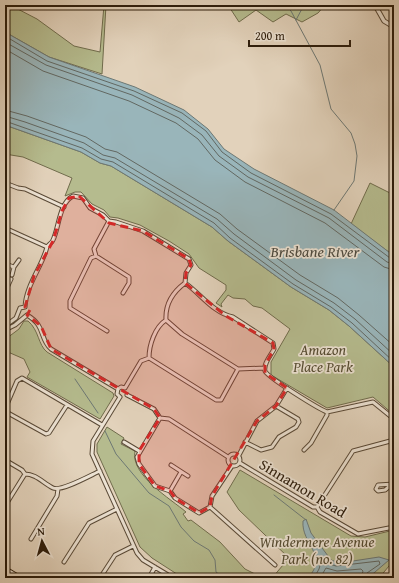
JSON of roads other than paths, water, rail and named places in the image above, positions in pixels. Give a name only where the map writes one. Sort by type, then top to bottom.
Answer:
[{"type":"main road","points":[[5,569],[20,578]]},
{"type":"main road","points":[[5,575],[10,578]]},
{"type":"street","points":[[375,5],[384,21],[394,27]]},
{"type":"street","points":[[5,182],[18,188],[25,189],[64,207]]},
{"type":"street","points":[[27,315],[28,310],[25,307],[25,300],[34,276],[45,257],[47,246],[53,241],[64,207],[69,198],[79,196],[90,208],[103,215],[109,222],[116,222],[143,231],[189,259],[191,265],[186,273],[184,283],[176,289],[165,310],[166,320],[182,334],[238,368],[264,368]]},
{"type":"street","points":[[109,222],[94,249],[96,256],[129,277],[129,283],[123,293]]},
{"type":"street","points":[[5,228],[47,246]]},
{"type":"street","points":[[96,256],[91,258],[70,301],[70,308],[106,331]]},
{"type":"street","points":[[12,275],[14,267],[19,260]]},
{"type":"street","points":[[5,264],[14,267]]},
{"type":"street","points":[[5,292],[6,286],[11,279]]},
{"type":"street","points":[[184,283],[226,316],[232,317],[273,343],[274,349],[264,368],[266,374],[286,388],[328,412],[373,402],[394,419]]},
{"type":"street","points":[[5,330],[19,313],[20,308],[25,307]]},
{"type":"street","points":[[19,313],[23,316]]},
{"type":"street","points":[[5,330],[15,325],[23,316],[27,315]]},
{"type":"street","points":[[27,315],[41,326],[46,344],[51,349],[118,389],[121,387],[125,388]]},
{"type":"street","points":[[149,358],[149,349],[161,323],[166,320]]},
{"type":"street","points":[[149,358],[216,400],[221,400],[225,395],[238,368]]},
{"type":"street","points":[[149,358],[141,361],[125,388],[127,395],[154,409],[160,418],[169,419],[228,457]]},
{"type":"street","points":[[66,405],[49,433],[46,434],[43,434],[14,416],[6,409],[16,381],[22,378],[63,401],[66,405],[71,406],[102,424]]},
{"type":"street","points":[[160,418],[139,451],[137,457],[138,464],[155,486],[170,492],[174,498],[200,513],[210,507],[212,496],[232,466],[236,466],[240,463],[239,455],[259,419],[276,406],[286,388]]},
{"type":"street","points":[[118,389],[117,394],[120,397]]},
{"type":"street","points":[[127,395],[120,397],[102,424],[92,441],[92,454],[133,546],[140,558],[174,578]]},
{"type":"street","points":[[245,442],[261,450],[272,447],[279,437],[296,427],[298,419],[276,406]]},
{"type":"street","points":[[304,450],[314,438],[328,412]]},
{"type":"street","points":[[317,507],[353,451],[394,440]]},
{"type":"street","points":[[124,442],[139,451]]},
{"type":"street","points":[[228,457],[233,453],[239,455]]},
{"type":"street","points":[[228,457],[228,463],[232,466]]},
{"type":"street","points":[[5,460],[22,470],[25,474],[30,474],[54,489],[58,489],[100,471]]},
{"type":"street","name":"Sinnamon Road","points":[[240,463],[313,507],[317,507],[320,512],[354,532],[363,534],[394,527]]},
{"type":"street","points":[[171,465],[188,476]]},
{"type":"street","points":[[170,492],[181,472]]},
{"type":"street","points":[[5,506],[25,474]]},
{"type":"street","points":[[31,539],[56,496],[58,489]]},
{"type":"street","points":[[210,507],[274,565]]},
{"type":"street","points":[[64,562],[89,523],[117,509]]},
{"type":"street","points":[[100,578],[114,555],[133,546]]},
{"type":"street","points":[[149,578],[155,567]]},
{"type":"water","name":"Brisbane River","points":[[5,32],[49,57],[135,87],[184,110],[208,129],[224,149],[254,169],[334,210],[394,256],[394,367],[329,310],[291,287],[228,241],[212,227],[111,166],[100,163],[81,152],[5,125]]},
{"type":"water","points":[[306,519],[311,533],[331,560],[337,562],[353,561],[379,557],[389,560],[368,578],[308,578],[314,570],[316,563],[313,550],[304,529],[303,521]]},
{"type":"waterway","points":[[273,5],[288,8],[291,11],[320,65],[331,109],[351,133],[355,144],[357,156],[354,181],[334,210]]},
{"type":"waterway","points":[[296,20],[304,5]]},
{"type":"waterway","points":[[75,379],[98,413]]},
{"type":"waterway","points":[[105,431],[116,454],[149,493],[169,506],[181,527],[194,541],[209,550],[215,560],[216,572],[224,578]]},
{"type":"waterway","points":[[274,495],[306,520]]},
{"type":"waterway","points":[[389,560],[394,555]]},
{"type":"park label","name":"Amazon Place Park","points":[[323,358]]},
{"type":"park label","name":"Windermere Avenue Park (no. 82)","points":[[317,550]]}]
